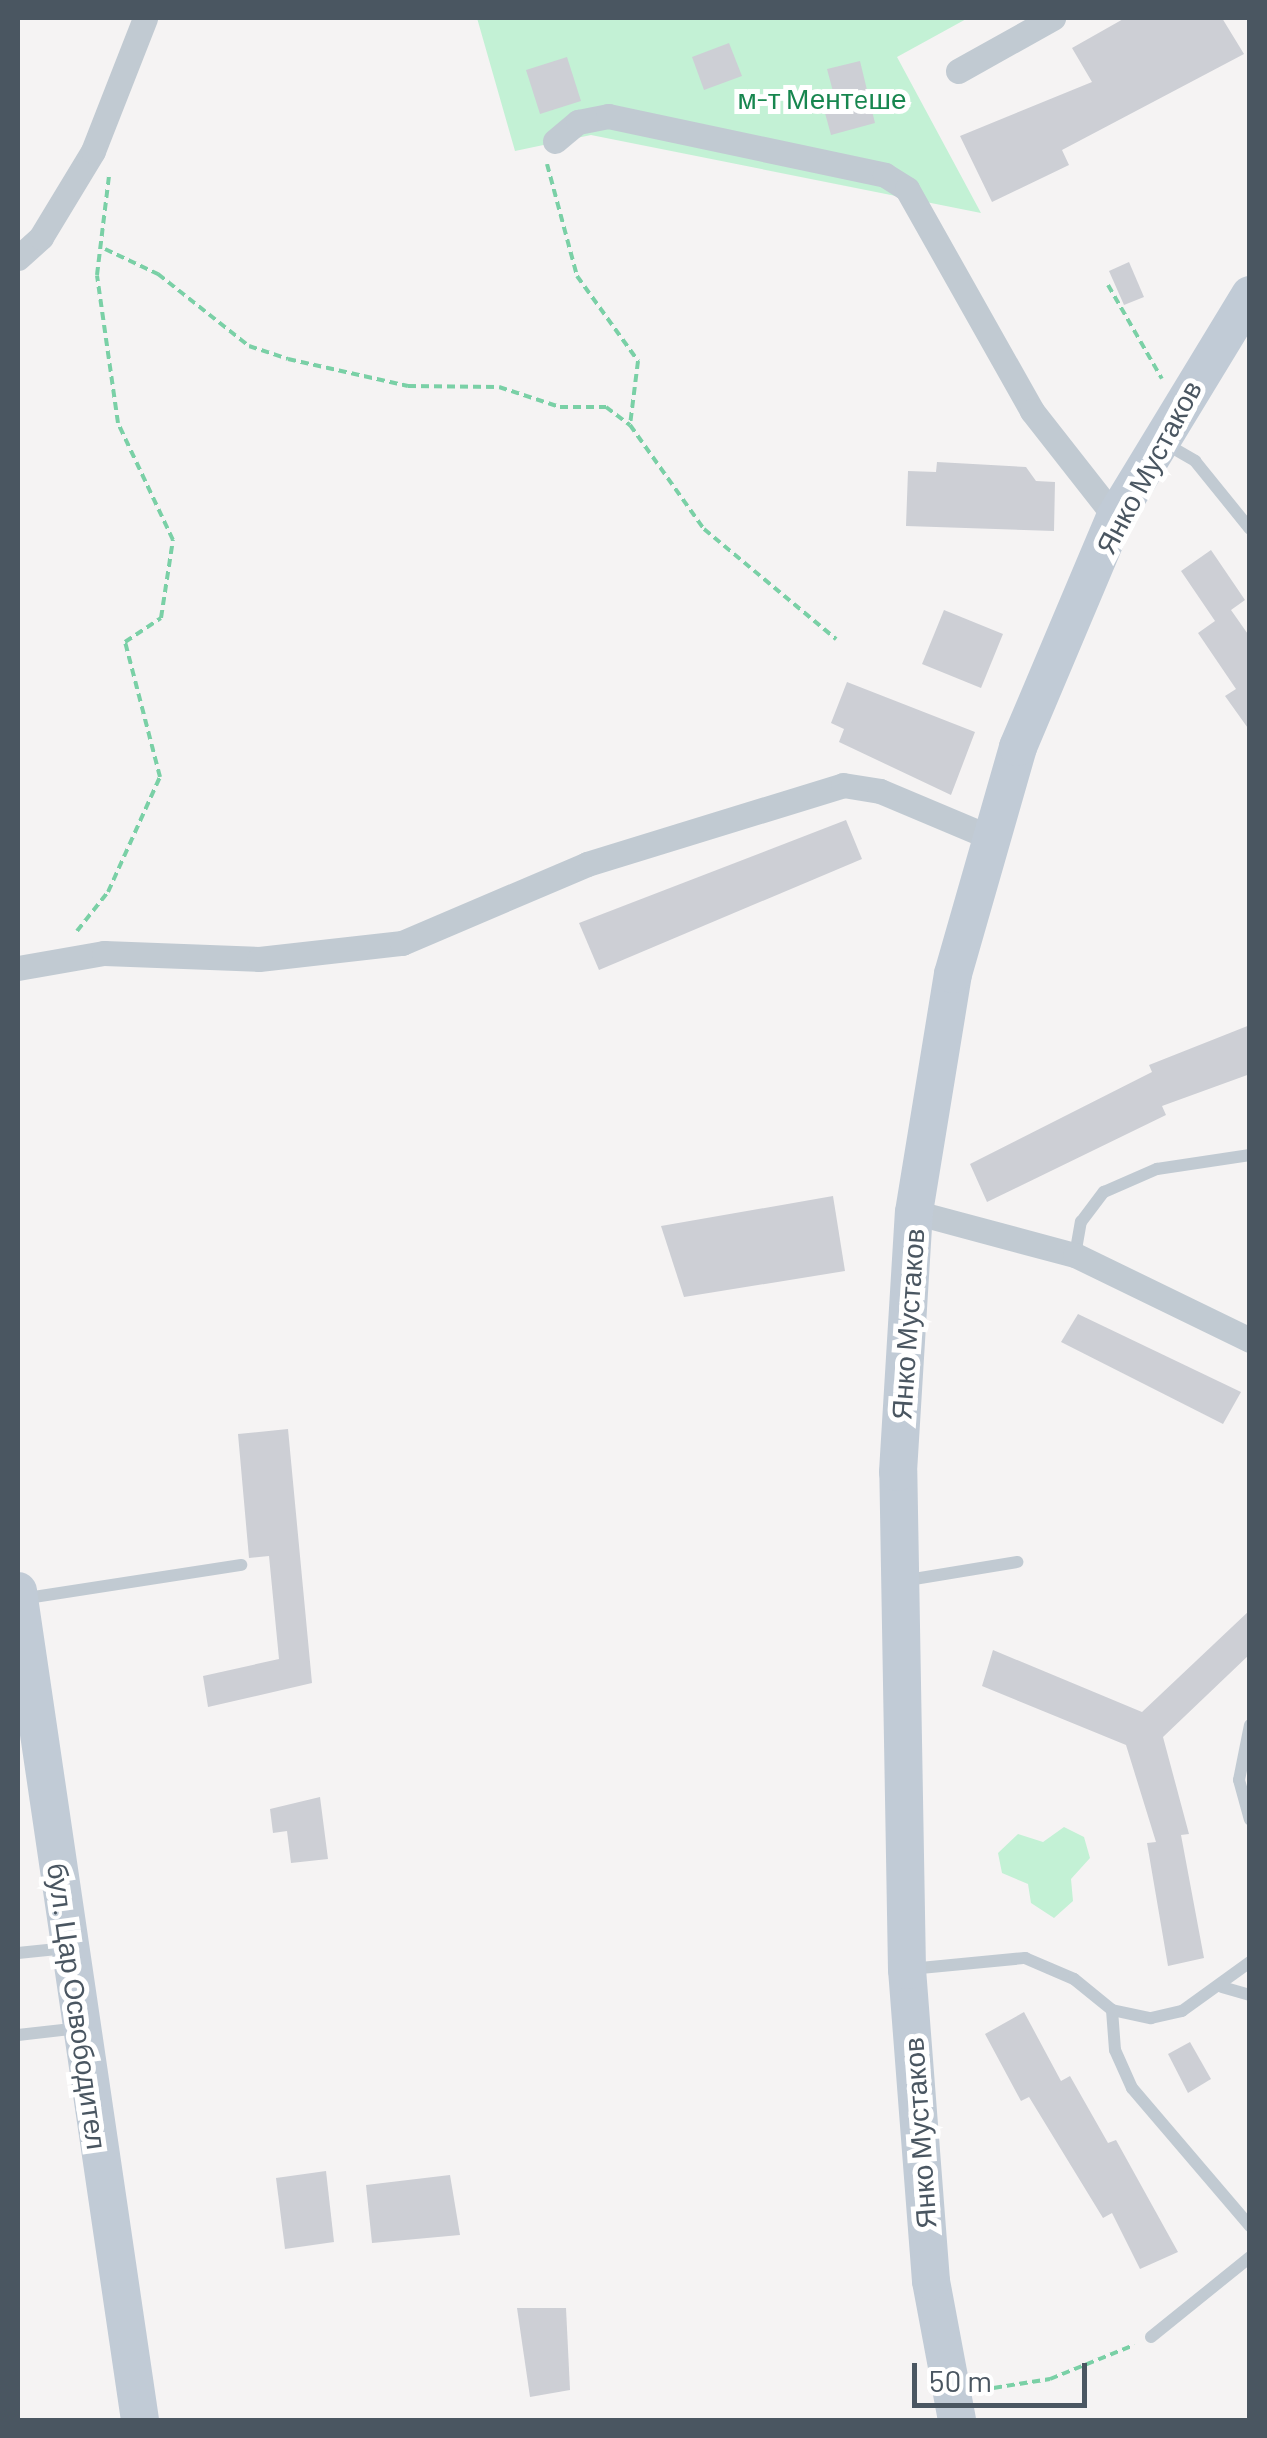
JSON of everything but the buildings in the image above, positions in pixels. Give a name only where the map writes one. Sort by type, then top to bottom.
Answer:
[{"type":"street","points":[[18,258],[41,236],[93,151],[145,18]]},
{"type":"street","points":[[958,71],[1053,18]]},
{"type":"street","points":[[555,141],[608,116],[885,174],[906,188],[1032,411],[1115,517]]},
{"type":"street","name":"Янко Мустаков","points":[[954,2408],[928,2243],[908,1970],[898,1581],[900,1381],[914,1212],[954,974],[988,836],[1115,517],[1183,399],[1250,295]]},
{"type":"street","points":[[18,968],[104,953],[259,959],[402,943],[587,864],[843,785],[880,790],[988,836]]},
{"type":"street","points":[[914,1212],[1075,1255],[1250,1340]]},
{"type":"street","name":"бул. Цар Освободител","points":[[18,1595],[140,2420]]},
{"type":"lane","points":[[1159,440],[1195,461],[1250,529]]},
{"type":"lane","points":[[1075,1255],[1081,1222],[1104,1192],[1157,1169],[1250,1155]]},
{"type":"lane","points":[[898,1581],[1018,1562]]},
{"type":"lane","points":[[18,1595],[241,1565]]},
{"type":"lane","points":[[1250,1725],[1240,1780],[1250,1820]]},
{"type":"lane","points":[[18,1953],[70,1947]]},
{"type":"lane","points":[[908,1970],[1025,1958],[1112,2010],[1168,2016],[1222,1988],[1250,1962]]},
{"type":"lane","points":[[1222,1988],[1250,1994]]},
{"type":"lane","points":[[1112,2010],[1115,2050],[1132,2088],[1250,2226]]},
{"type":"lane","points":[[18,2036],[82,2027]]},
{"type":"lane","points":[[1152,2337],[1250,2257]]},
{"type":"path","points":[[555,141],[546,175],[577,276],[638,361],[630,425]]},
{"type":"path","points":[[72,937],[108,892],[160,777],[124,642],[161,618],[174,540],[118,423],[97,276],[105,249],[110,178],[93,151]]},
{"type":"path","points":[[105,249],[158,274],[250,346],[408,386],[499,387],[560,407],[606,408],[630,425],[704,529],[836,639]]},
{"type":"path","points":[[1108,285],[1158,375],[1183,399]]},
{"type":"path","points":[[954,2408],[1050,2378],[1152,2337]]},
{"type":"green space","name":"м-т Ментeше","points":[[477,18],[968,18],[897,57],[981,213],[591,135],[515,151]]},
{"type":"green space","points":[[1064,1827],[1084,1837],[1090,1858],[1071,1879],[1073,1901],[1054,1918],[1031,1903],[1028,1884],[1002,1873],[998,1853],[1018,1834],[1043,1842]]}]
